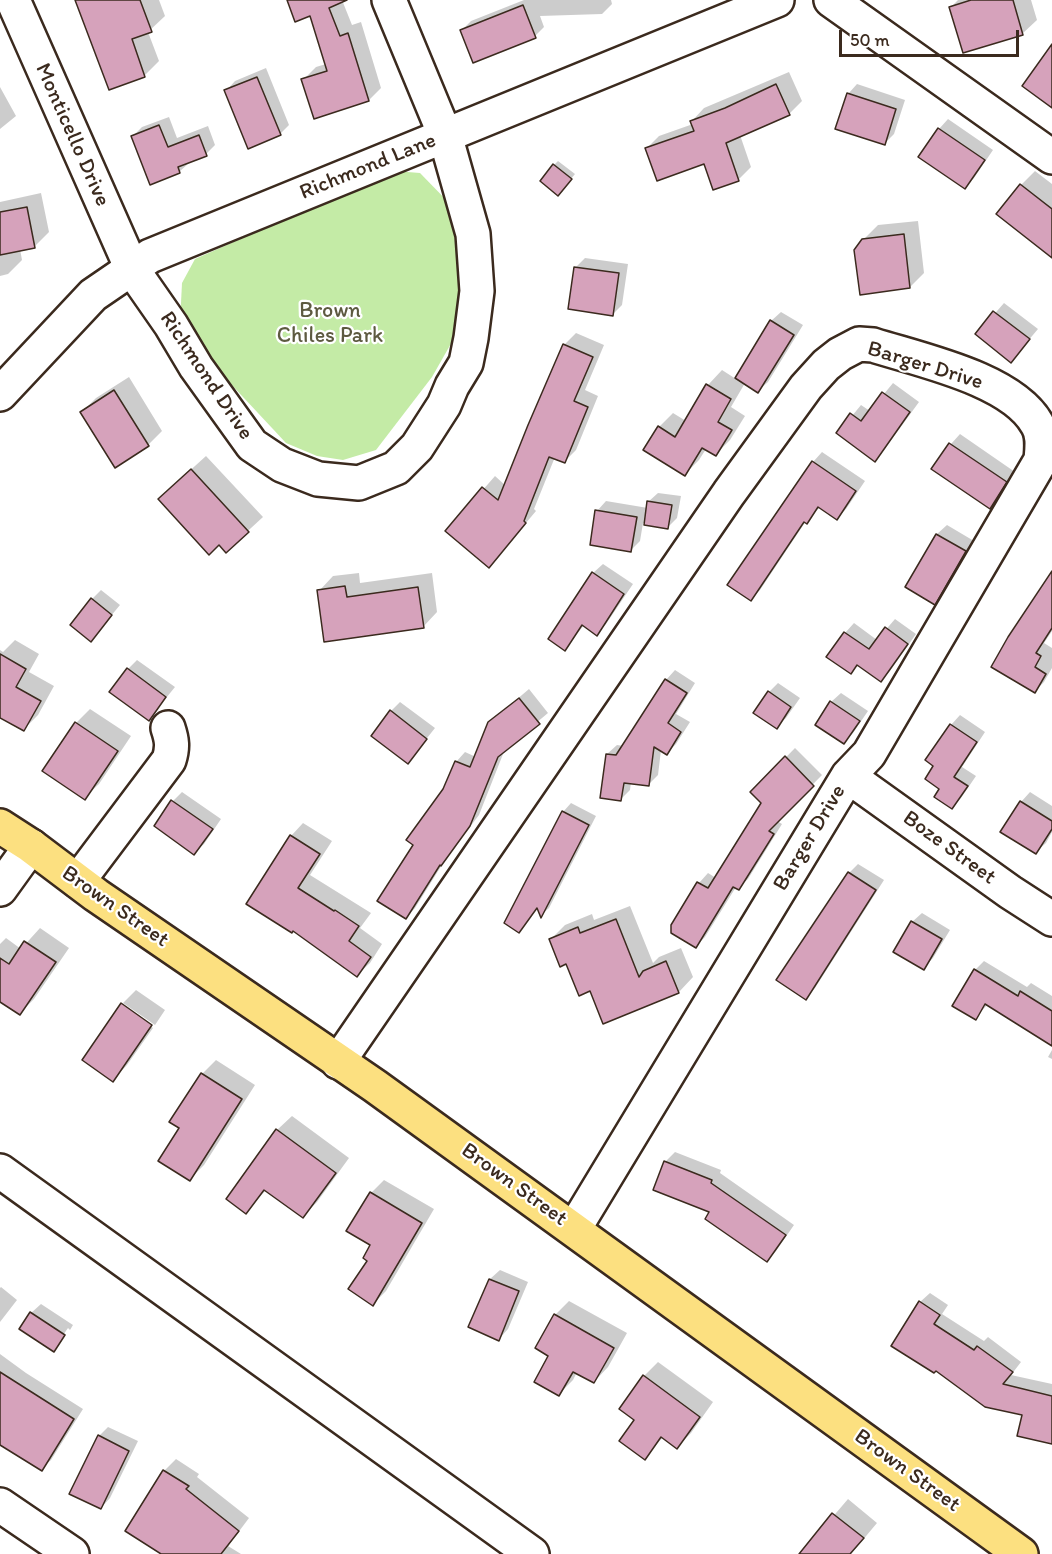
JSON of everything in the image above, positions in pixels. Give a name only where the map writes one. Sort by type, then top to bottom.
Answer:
[{"type":"main road","name":"Brown Street","points":[[0,826],[375,1086],[1021,1554]]},
{"type":"street","name":"Monticello Drive","points":[[12,0],[132,269]]},
{"type":"street","name":"Richmond Drive","points":[[132,269],[171,325],[196,367],[252,445],[282,465],[318,479],[359,483],[396,468],[417,447],[444,405],[466,363],[477,291],[474,234],[445,135],[389,0]]},
{"type":"street","points":[[831,0],[1052,157]]},
{"type":"street","name":"Richmond Lane","points":[[0,394],[93,296],[150,256],[770,2]]},
{"type":"street","name":"Barger Drive","points":[[338,1062],[722,503],[806,387],[826,364],[859,344],[873,345],[984,381],[1027,409],[1039,426],[1043,443],[1041,460],[869,754],[848,776],[574,1229]]},
{"type":"street","points":[[78,881],[169,760],[172,739],[168,728]]},
{"type":"street","name":"Boze Street","points":[[848,776],[1010,892],[1052,919]]},
{"type":"street","points":[[0,889],[30,846]]},
{"type":"street","points":[[0,1172],[532,1554]]},
{"type":"street","points":[[0,1505],[72,1554]]},
{"type":"green space","name":"Brown Chiles Park","points":[[395,171],[420,173],[456,210],[469,312],[432,377],[376,450],[343,460],[317,456],[286,443],[229,382],[180,323],[182,283],[195,259]]},
{"type":"building","points":[[75,0],[140,0],[152,32],[132,39],[145,77],[109,90]]},
{"type":"building","points":[[287,0],[347,0],[329,8],[340,36],[348,33],[369,101],[314,119],[301,79],[327,71],[310,16],[295,22]]},
{"type":"building","points":[[971,0],[1013,0],[1023,35],[963,53],[949,7]]},
{"type":"building","points":[[523,5],[536,38],[473,63],[460,30]]},
{"type":"building","points":[[1052,44],[1052,108],[1022,86]]},
{"type":"building","points":[[257,77],[281,135],[248,149],[224,90]]},
{"type":"building","points":[[776,84],[790,115],[726,143],[739,181],[713,190],[704,164],[657,181],[645,148],[694,131],[690,121],[725,108]]},
{"type":"building","points":[[847,93],[896,109],[885,145],[835,129]]},
{"type":"building","points":[[159,125],[168,147],[199,135],[207,156],[178,167],[180,173],[150,185],[131,136]]},
{"type":"building","points":[[938,128],[985,160],[965,189],[918,157]]},
{"type":"building","points":[[553,164],[572,179],[558,196],[540,181]]},
{"type":"building","points":[[1020,184],[1052,209],[1052,258],[996,214]]},
{"type":"building","points":[[27,207],[35,248],[0,255],[0,212]]},
{"type":"building","points":[[904,234],[910,288],[860,295],[854,250],[862,239]]},
{"type":"building","points":[[574,267],[619,273],[613,316],[568,309]]},
{"type":"building","points":[[993,311],[1030,339],[1011,363],[975,334]]},
{"type":"building","points":[[770,320],[794,335],[758,393],[735,378]]},
{"type":"building","points":[[563,344],[593,357],[574,401],[588,407],[565,463],[549,457],[524,521],[526,523],[489,568],[445,531],[482,487],[498,500]]},
{"type":"building","points":[[706,384],[731,399],[718,422],[732,430],[716,456],[702,448],[685,476],[643,450],[658,426],[675,437]]},
{"type":"building","points":[[114,390],[149,446],[115,468],[80,412]]},
{"type":"building","points":[[882,392],[910,412],[875,462],[836,433],[850,413],[861,421]]},
{"type":"building","points":[[949,443],[1007,482],[990,509],[931,469]]},
{"type":"building","points":[[812,461],[856,491],[837,520],[818,507],[807,524],[804,522],[751,601],[727,585]]},
{"type":"building","points":[[191,469],[249,532],[226,553],[219,545],[209,555],[158,499]]},
{"type":"building","points":[[647,501],[672,505],[668,529],[644,525]]},
{"type":"building","points":[[595,510],[637,517],[631,552],[590,545]]},
{"type":"building","points":[[936,534],[966,551],[935,605],[905,587]]},
{"type":"building","points":[[1052,571],[1052,628],[1036,653],[1041,656],[1035,667],[1046,674],[1035,693],[991,667]]},
{"type":"building","points":[[592,572],[624,594],[597,636],[582,625],[565,651],[548,639]]},
{"type":"building","points":[[345,586],[347,597],[418,587],[424,628],[324,642],[317,590]]},
{"type":"building","points":[[91,598],[112,615],[91,642],[70,625]]},
{"type":"building","points":[[885,627],[908,644],[881,682],[857,665],[851,674],[826,657],[844,632],[869,649]]},
{"type":"building","points":[[0,654],[26,669],[16,687],[41,701],[24,731],[0,718]]},
{"type":"building","points":[[127,668],[166,697],[149,721],[109,692]]},
{"type":"building","points":[[665,679],[687,693],[668,723],[681,732],[667,755],[654,747],[649,786],[624,783],[621,801],[600,798],[606,754],[616,755]]},
{"type":"building","points":[[768,691],[791,707],[777,729],[753,713]]},
{"type":"building","points":[[519,698],[540,724],[498,757],[470,826],[440,865],[406,919],[377,901],[413,845],[406,840],[443,789],[455,761],[470,767],[488,722]]},
{"type":"building","points":[[830,701],[860,721],[844,744],[815,725]]},
{"type":"building","points":[[390,710],[427,739],[408,764],[371,736]]},
{"type":"building","points":[[75,722],[118,751],[85,800],[42,771]]},
{"type":"building","points":[[950,724],[977,742],[954,777],[968,786],[952,809],[934,797],[939,789],[925,779],[933,766],[925,760]]},
{"type":"building","points":[[785,756],[814,786],[769,831],[774,834],[739,890],[733,887],[696,948],[671,933],[671,925],[697,882],[708,888],[761,803],[750,792]]},
{"type":"building","points":[[171,800],[213,829],[194,855],[154,826]]},
{"type":"building","points":[[1020,801],[1052,821],[1052,829],[1036,854],[1000,832]]},
{"type":"building","points":[[562,811],[589,825],[541,918],[537,908],[519,933],[504,923]]},
{"type":"building","points":[[290,835],[320,854],[298,888],[359,926],[349,941],[371,957],[357,977],[293,931],[292,933],[246,904]]},
{"type":"building","points":[[848,872],[876,890],[806,1000],[776,980]]},
{"type":"building","points":[[616,919],[639,977],[643,971],[666,961],[679,993],[603,1024],[590,991],[579,996],[566,964],[560,967],[549,939],[578,927],[580,933]]},
{"type":"building","points":[[911,921],[942,939],[924,970],[893,952]]},
{"type":"building","points":[[24,941],[56,962],[20,1015],[0,1002],[0,958],[9,964]]},
{"type":"building","points":[[974,969],[1018,996],[1020,991],[1052,1011],[1052,1046],[985,1004],[976,1020],[952,1006]]},
{"type":"building","points":[[121,1003],[152,1025],[113,1082],[82,1060]]},
{"type":"building","points":[[201,1073],[242,1099],[190,1181],[158,1161],[179,1128],[169,1122]]},
{"type":"building","points":[[276,1129],[336,1173],[303,1218],[264,1190],[246,1214],[226,1199]]},
{"type":"building","points":[[664,1161],[712,1180],[711,1183],[786,1235],[767,1262],[705,1219],[709,1212],[653,1190]]},
{"type":"building","points":[[370,1192],[422,1223],[373,1306],[348,1289],[367,1261],[363,1258],[370,1245],[346,1231]]},
{"type":"building","points":[[489,1279],[519,1291],[499,1341],[468,1327]]},
{"type":"building","points":[[919,1301],[940,1315],[934,1324],[974,1350],[977,1346],[1013,1372],[1003,1384],[1052,1396],[1052,1444],[1017,1436],[1022,1415],[985,1407],[936,1371],[934,1373],[891,1346]]},
{"type":"building","points":[[30,1312],[65,1335],[54,1352],[19,1329]]},
{"type":"building","points":[[554,1314],[614,1348],[594,1383],[573,1372],[559,1396],[534,1382],[548,1356],[535,1348]]},
{"type":"building","points":[[0,1372],[74,1419],[42,1471],[0,1445]]},
{"type":"building","points":[[643,1375],[700,1417],[677,1449],[661,1437],[645,1460],[619,1441],[634,1420],[619,1409]]},
{"type":"building","points":[[98,1435],[129,1451],[101,1509],[69,1494]]},
{"type":"building","points":[[163,1470],[189,1486],[186,1489],[239,1531],[221,1554],[161,1554],[125,1531]]},
{"type":"building","points":[[832,1513],[864,1538],[850,1554],[799,1554]]}]
